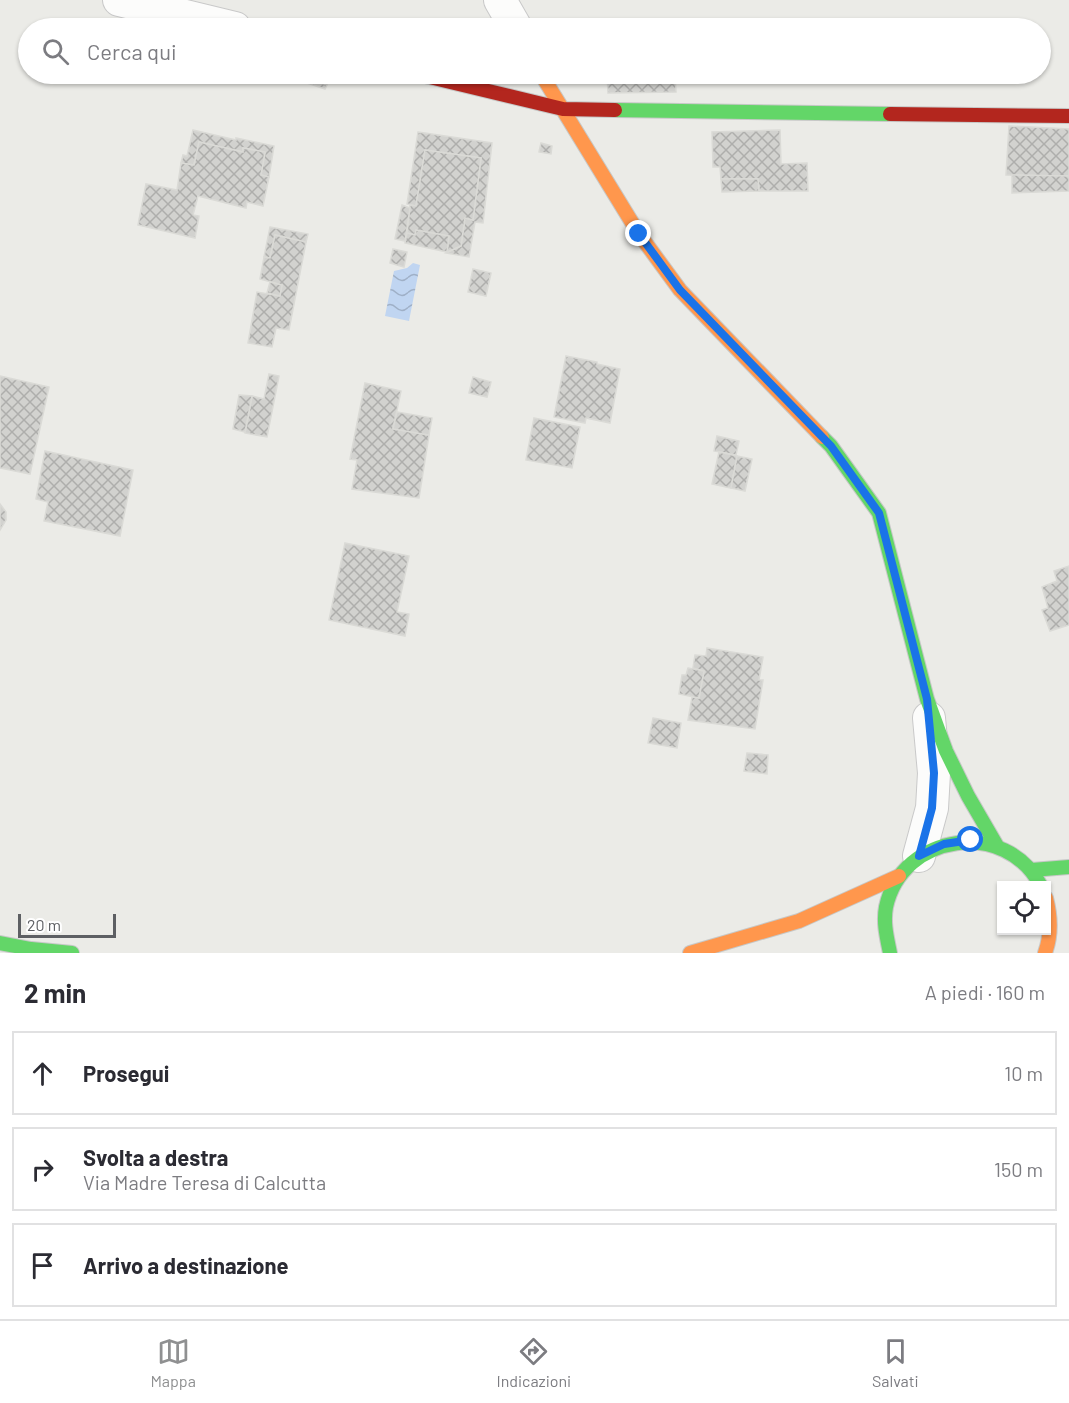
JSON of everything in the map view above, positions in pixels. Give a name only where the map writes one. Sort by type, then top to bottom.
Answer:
[{"type":"street","points":[[119,0],[194,18]]},
{"type":"street","points":[[500,0],[510,18]]},
{"type":"street","points":[[459,84],[563,109],[1069,116]]},
{"type":"street","points":[[548,84],[639,234],[680,290],[831,446],[879,513],[927,699],[946,751],[968,796],[997,846]]},
{"type":"street","points":[[890,953],[884,927],[888,900],[909,866],[932,808],[934,773],[927,699]]},
{"type":"street","points":[[690,953],[799,921],[909,866],[944,844],[971,840],[997,846],[1016,856],[1032,870],[1039,881]]},
{"type":"street","points":[[1032,870],[1069,867]]},
{"type":"street","points":[[1045,953],[1050,935]]},
{"type":"street","points":[[0,943],[72,953]]},
{"type":"water","points":[[413,263],[420,265],[409,321],[385,316],[394,271],[407,268]]},
{"type":"building","points":[[310,84],[327,85],[325,89]]},
{"type":"building","points":[[608,84],[676,84],[676,92],[608,93]]},
{"type":"building","points":[[1009,126],[1069,129],[1069,176],[1006,175]]},
{"type":"building","points":[[193,130],[274,146],[269,177],[261,175],[265,152],[243,148],[243,152],[199,142],[194,165],[181,163],[183,155],[187,156]]},
{"type":"building","points":[[780,130],[781,164],[807,163],[808,191],[759,191],[758,179],[721,179],[720,167],[713,167],[712,132]]},
{"type":"building","points":[[418,132],[492,143],[483,223],[475,222],[469,257],[446,253],[461,246],[465,218],[473,220],[481,158],[425,150],[416,206],[407,204]]},
{"type":"building","points":[[199,142],[243,152],[243,148],[265,152],[261,175],[269,177],[263,206],[247,202],[246,208],[198,196],[193,215],[199,216],[195,238],[138,225],[146,184],[177,190],[181,163],[194,165]]},
{"type":"building","points":[[541,143],[552,146],[551,154],[539,152]]},
{"type":"building","points":[[425,150],[481,158],[473,220],[465,218],[461,246],[447,252],[449,236],[416,230],[415,235],[407,233],[410,205],[416,206]]},
{"type":"building","points":[[1012,175],[1069,176],[1069,191],[1012,193]]},
{"type":"building","points":[[721,179],[758,179],[759,191],[722,192]]},
{"type":"building","points":[[402,205],[410,208],[405,241],[395,239]]},
{"type":"building","points":[[270,227],[308,234],[306,242],[275,235],[270,258],[264,257]]},
{"type":"building","points":[[416,230],[449,236],[447,252],[405,243],[407,233],[415,235]]},
{"type":"building","points":[[275,235],[306,242],[289,330],[276,328],[272,347],[248,343],[257,292],[280,296],[282,285],[260,279],[264,257],[270,258]]},
{"type":"building","points":[[393,249],[407,252],[404,267],[390,263]]},
{"type":"building","points":[[473,269],[491,273],[486,296],[468,292]]},
{"type":"building","points":[[270,282],[282,285],[280,296],[267,293]]},
{"type":"building","points":[[566,356],[620,369],[610,423],[586,418],[585,423],[554,417]]},
{"type":"building","points":[[269,374],[279,376],[267,437],[245,433],[252,396],[264,399]]},
{"type":"building","points":[[0,376],[49,387],[30,474],[0,468]]},
{"type":"building","points":[[473,377],[491,382],[487,397],[469,393]]},
{"type":"building","points":[[365,383],[401,391],[393,429],[429,435],[419,498],[352,489],[357,460],[350,459]]},
{"type":"building","points":[[239,395],[252,396],[245,432],[233,429]]},
{"type":"building","points":[[397,412],[432,418],[429,435],[393,429]]},
{"type":"building","points":[[534,418],[580,427],[572,468],[526,460]]},
{"type":"building","points":[[717,436],[739,441],[736,455],[714,451]]},
{"type":"building","points":[[45,451],[133,470],[120,536],[44,521],[48,502],[36,499]]},
{"type":"building","points":[[719,452],[737,456],[731,488],[712,484]]},
{"type":"building","points":[[737,456],[752,459],[745,491],[731,488]]},
{"type":"building","points":[[0,504],[6,512],[6,520],[0,530]]},
{"type":"building","points":[[345,543],[409,556],[397,612],[409,614],[405,636],[329,620]]},
{"type":"building","points":[[1069,566],[1069,625],[1050,631],[1042,610],[1048,608],[1042,587],[1057,581],[1054,571]]},
{"type":"building","points":[[707,648],[763,657],[759,680],[763,680],[755,729],[688,720],[692,697],[699,698],[704,671],[693,668],[695,655],[706,656]]},
{"type":"building","points":[[688,668],[704,671],[699,698],[679,694],[682,675],[686,675]]},
{"type":"building","points":[[653,718],[681,723],[677,748],[648,743]]},
{"type":"building","points":[[747,753],[768,755],[767,774],[744,771]]},
{"type":"traffic: fast","points":[[615,110],[890,114]]},
{"type":"traffic: fast","points":[[822,437],[831,446],[879,513],[927,699],[946,751],[968,796],[997,846]]},
{"type":"traffic: fast","points":[[890,953],[885,913],[896,882],[912,863],[933,850],[956,843],[981,843],[1004,850],[1025,864],[1037,881]]},
{"type":"traffic: fast","points":[[1032,870],[1069,867]]},
{"type":"traffic: fast","points":[[0,943],[72,953]]},
{"type":"traffic: slow","points":[[547,84],[639,234],[680,290],[822,437]]},
{"type":"traffic: slow","points":[[690,953],[799,921],[899,876]]},
{"type":"traffic: slow","points":[[1045,953],[1049,935]]},
{"type":"traffic: jam","points":[[459,84],[563,109],[615,110]]},
{"type":"traffic: jam","points":[[890,114],[1069,116]]},
{"type":"route","points":[[639,234],[680,290],[831,446],[879,513],[927,699],[934,773],[932,808],[919,856],[944,844],[971,840]]}]
